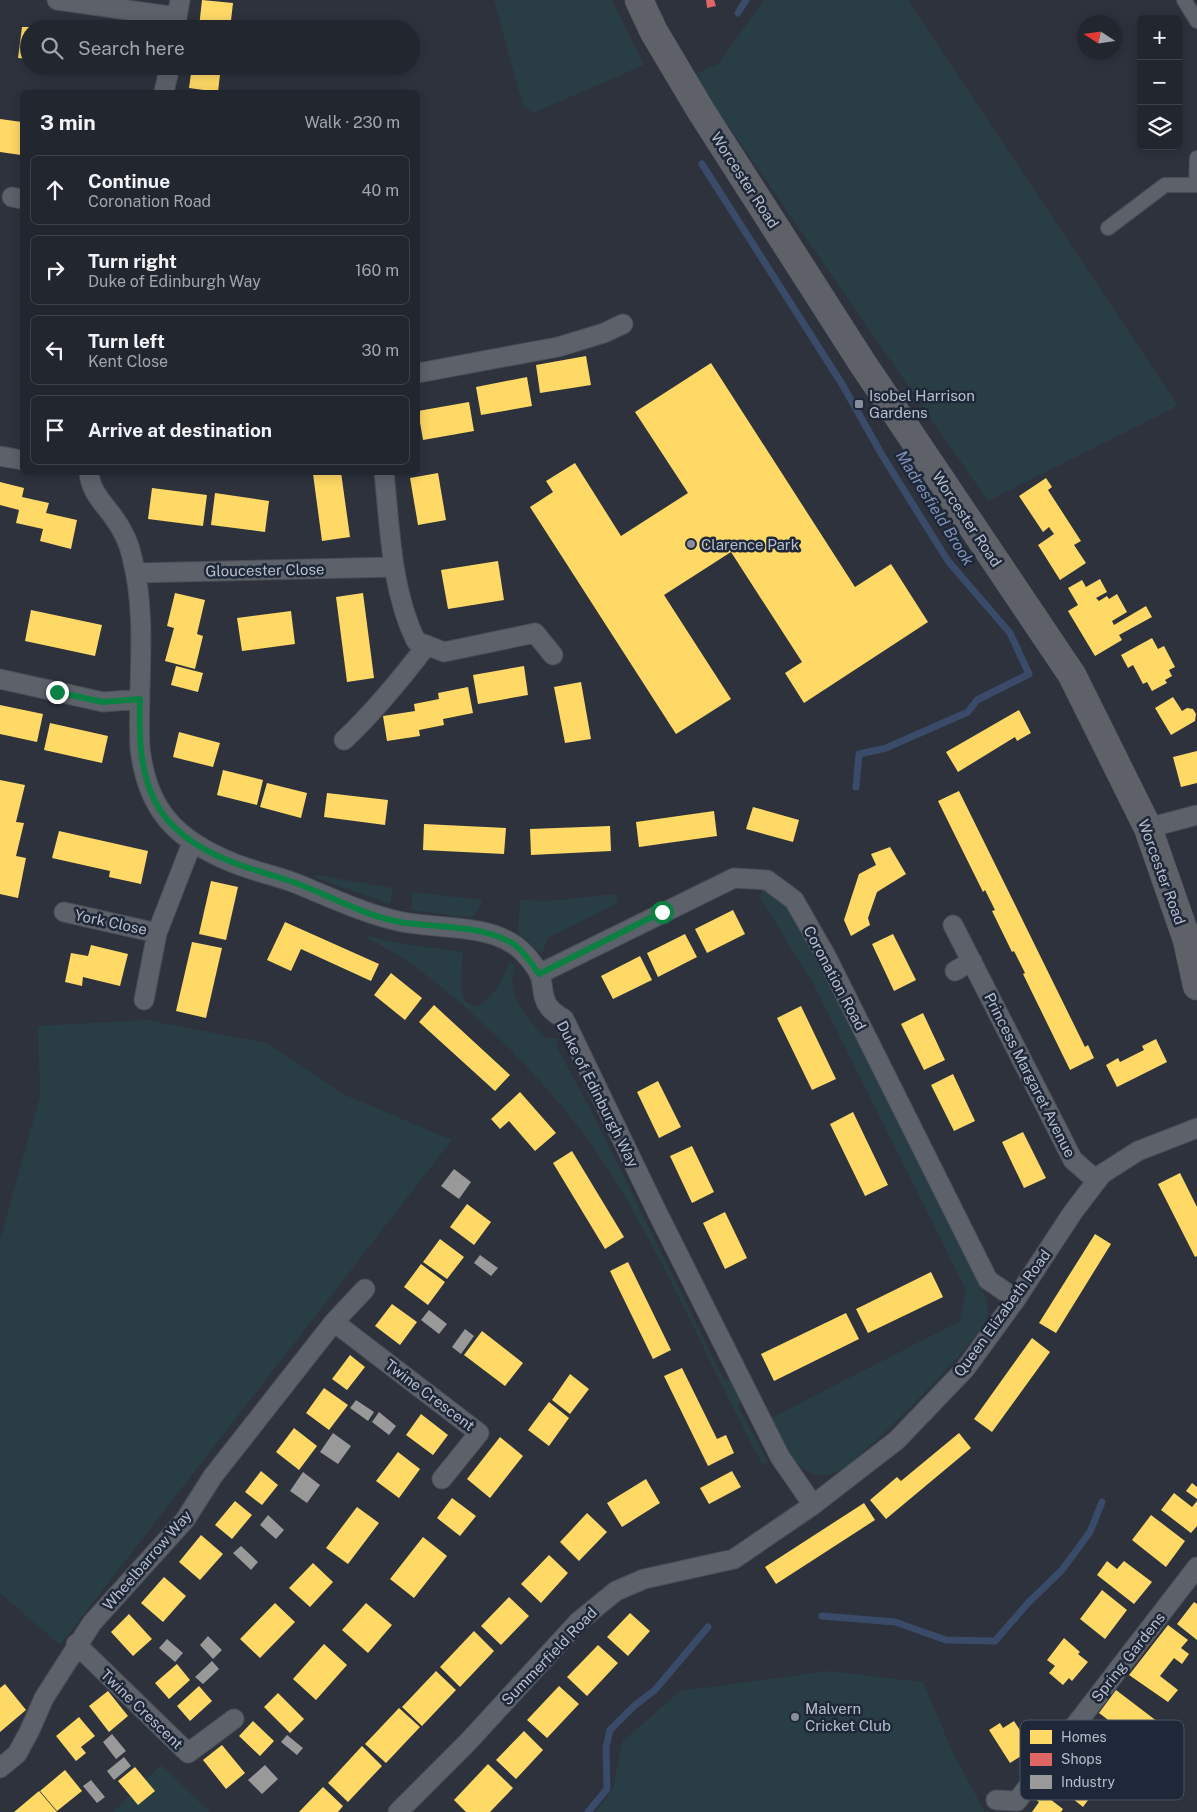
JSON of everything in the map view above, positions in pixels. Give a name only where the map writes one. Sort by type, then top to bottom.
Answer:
[{"type":"highway","name":"Worcester Road","points":[[639,0],[654,32],[701,111],[856,353],[1072,675],[1148,828],[1192,939],[1197,986]]},
{"type":"street","points":[[1184,0],[1197,21]]},
{"type":"street","points":[[68,1],[177,15]]},
{"type":"street","points":[[164,90],[168,75]]},
{"type":"street","points":[[1108,228],[1165,185],[1196,185],[1197,158]]},
{"type":"street","points":[[420,373],[558,347],[604,333],[622,324]]},
{"type":"street","points":[[0,456],[20,460]]},
{"type":"street","name":"Duke of Edinburgh Way","points":[[86,475],[99,499],[124,535],[136,573],[140,621],[139,725],[142,768],[153,800],[169,821],[192,843],[231,862],[295,883],[337,902],[399,922],[471,930],[494,936],[513,944],[539,974],[542,994],[549,1007],[564,1019],[658,1214],[780,1458],[813,1505]]},
{"type":"street","points":[[384,475],[394,567],[410,628],[416,641],[444,652],[535,634],[553,655]]},
{"type":"street","name":"Gloucester Close","points":[[136,573],[394,567]]},
{"type":"street","points":[[344,740],[363,722],[428,645]]},
{"type":"street","points":[[0,679],[103,702],[140,699]]},
{"type":"street","points":[[1148,828],[1197,815]]},
{"type":"street","name":"York Close","points":[[144,1000],[157,933],[192,843]]},
{"type":"street","name":"Coronation Road","points":[[539,974],[734,878],[767,880],[794,900],[826,956],[988,1280],[1016,1299]]},
{"type":"street","name":"York Close","points":[[64,912],[157,933]]},
{"type":"street","name":"Princess Margaret Avenue","points":[[953,925],[1073,1160],[1097,1181]]},
{"type":"street","points":[[955,971],[972,961]]},
{"type":"street","name":"Queen Elizabeth Road","points":[[734,1559],[813,1505],[897,1440],[965,1369],[1016,1299],[1073,1212],[1102,1174],[1138,1150],[1197,1128]]},
{"type":"street","name":"Wheelbarrow Way","points":[[0,1768],[17,1754],[30,1732],[44,1698],[76,1644],[92,1622],[186,1520],[213,1476],[334,1322],[365,1289]]},
{"type":"street","name":"Twine Crescent","points":[[334,1322],[479,1433],[442,1479]]},
{"type":"street","name":"Summerfield Road","points":[[398,1812],[468,1742],[578,1622],[616,1591],[644,1579],[734,1559]]},
{"type":"street","name":"Spring Gardens","points":[[1079,1720],[1197,1567]]},
{"type":"street","name":"Twine Crescent","points":[[76,1644],[188,1753],[234,1719]]},
{"type":"street","name":"Spring Gardens","points":[[996,1800],[1017,1801],[1020,1797]]},
{"type":"shaded area","points":[[494,0],[612,0],[644,65],[533,113],[523,106]]},
{"type":"shaded area","points":[[764,0],[908,0],[1178,406],[988,501],[693,75],[718,64]]},
{"type":"shaded area","points":[[316,875],[393,888],[390,904],[316,878]]},
{"type":"shaded area","points":[[762,888],[791,907],[979,1284],[988,1308],[987,1318],[980,1330],[944,1373],[870,1446],[839,1471],[827,1475],[814,1474],[800,1465],[788,1450],[771,1418],[960,1321],[966,1290],[814,985],[760,898]]},
{"type":"shaded area","points":[[412,892],[483,900],[473,918],[411,910]]},
{"type":"shaded area","points":[[614,894],[618,903],[548,938],[542,953],[518,933],[520,900],[550,901]]},
{"type":"shaded area","points":[[361,934],[397,943],[463,952],[461,988],[466,1002],[477,1007],[489,998],[497,987],[510,961],[515,967],[513,987],[515,997],[525,1015],[546,1038],[559,1039],[556,1045],[592,1112],[724,1380],[733,1377],[742,1395],[738,1406],[768,1462],[762,1464],[647,1236],[604,1163],[585,1136],[516,1055],[464,1006],[410,963]]},
{"type":"shaded area","points":[[147,1020],[267,1043],[343,1094],[452,1140],[60,1645],[0,1593],[0,1240],[40,1096],[38,1026]]},
{"type":"shaded area","name":"Malvern Cricket Club","points":[[829,1671],[923,1682],[953,1753],[985,1812],[595,1812],[613,1789],[622,1742],[680,1691]]},
{"type":"shaded area","points":[[161,1765],[210,1812],[113,1812]]},
{"type":"building: Homes","points":[[202,0],[233,3],[231,20],[200,20]]},
{"type":"building: Homes","points":[[20,42],[20,58],[18,58]]},
{"type":"building: Homes","points":[[191,75],[220,75],[218,90],[189,88]]},
{"type":"building: Homes","points":[[0,119],[20,122],[20,155],[0,152]]},
{"type":"building: Homes","points":[[586,356],[591,385],[540,393],[536,365]]},
{"type":"building: Homes","name":"Clarence Park","points":[[711,363],[855,587],[891,564],[928,622],[804,703],[785,673],[802,662],[731,552],[664,595],[731,699],[676,734],[530,507],[553,492],[546,481],[575,463],[621,536],[688,493],[635,412]]},
{"type":"building: Homes","points":[[527,377],[532,406],[481,415],[476,387]]},
{"type":"building: Homes","points":[[469,402],[474,431],[423,440],[420,411]]},
{"type":"building: Homes","points":[[438,473],[446,520],[418,525],[410,478]]},
{"type":"building: Homes","points":[[313,475],[341,475],[350,537],[322,541]]},
{"type":"building: Homes","points":[[1046,478],[1052,487],[1048,490],[1081,541],[1074,545],[1086,563],[1060,580],[1038,545],[1054,534],[1049,527],[1043,532],[1019,496]]},
{"type":"building: Homes","points":[[0,482],[24,488],[22,497],[49,503],[46,513],[77,520],[71,549],[40,541],[43,529],[16,523],[19,510],[0,505]]},
{"type":"building: Homes","points":[[152,488],[207,495],[203,526],[148,519]]},
{"type":"building: Homes","points":[[215,493],[269,501],[265,532],[211,525]]},
{"type":"building: Homes","points":[[498,561],[504,600],[448,609],[441,570]]},
{"type":"building: Homes","points":[[1100,579],[1107,592],[1096,598],[1099,601],[1107,596],[1109,599],[1117,594],[1127,612],[1112,621],[1114,625],[1146,606],[1152,617],[1119,635],[1122,640],[1095,656],[1068,611],[1078,605],[1068,588],[1082,580],[1086,587]]},
{"type":"building: Homes","points":[[175,593],[205,600],[197,634],[203,636],[195,669],[165,661],[174,628],[167,626]]},
{"type":"building: Homes","points":[[363,593],[374,678],[347,682],[336,597]]},
{"type":"building: Homes","points":[[31,610],[102,625],[95,656],[25,641]]},
{"type":"building: Homes","points":[[291,611],[295,644],[242,651],[237,618]]},
{"type":"building: Homes","points":[[1152,638],[1158,649],[1164,646],[1175,667],[1169,670],[1172,676],[1165,680],[1167,683],[1152,691],[1147,682],[1143,684],[1133,665],[1128,668],[1121,655]]},
{"type":"building: Homes","points":[[176,666],[203,673],[198,692],[171,685]]},
{"type":"building: Homes","points":[[524,666],[528,695],[478,704],[473,675]]},
{"type":"building: Homes","points":[[581,682],[591,739],[565,743],[554,687]]},
{"type":"building: Homes","points":[[468,687],[473,713],[443,719],[444,725],[419,730],[420,736],[387,741],[383,716],[415,711],[414,704],[439,699],[438,693]]},
{"type":"building: Homes","points":[[1173,697],[1182,711],[1187,708],[1193,709],[1196,714],[1195,721],[1171,735],[1155,708]]},
{"type":"building: Homes","points":[[0,705],[43,714],[37,742],[0,734]]},
{"type":"building: Homes","points":[[1019,710],[1031,733],[1017,741],[1015,737],[958,772],[946,752]]},
{"type":"building: Homes","points":[[50,723],[108,736],[102,763],[44,750]]},
{"type":"building: Homes","points":[[179,732],[220,743],[213,767],[173,757]]},
{"type":"building: Homes","points":[[1197,751],[1197,783],[1181,787],[1173,757]]},
{"type":"building: Homes","points":[[223,770],[263,780],[257,805],[217,795]]},
{"type":"building: Homes","points":[[0,780],[25,785],[16,822],[24,823],[16,856],[26,858],[18,898],[0,894]]},
{"type":"building: Homes","points":[[267,783],[307,793],[301,818],[260,807]]},
{"type":"building: Homes","points":[[959,791],[1085,1047],[1088,1045],[1094,1058],[1070,1070],[1023,974],[1025,973],[1014,951],[1012,952],[992,911],[995,910],[985,890],[983,892],[938,801]]},
{"type":"building: Homes","points":[[327,793],[388,800],[385,825],[324,817]]},
{"type":"building: Homes","points":[[753,807],[799,820],[793,842],[746,829]]},
{"type":"building: Homes","points":[[714,811],[717,836],[639,847],[636,822]]},
{"type":"building: Homes","points":[[424,824],[506,828],[504,854],[423,850]]},
{"type":"building: Homes","points":[[610,826],[611,851],[531,855],[530,829]]},
{"type":"building: Homes","points":[[59,831],[148,851],[141,884],[109,877],[110,871],[52,858]]},
{"type":"building: Homes","points":[[890,847],[906,874],[877,892],[868,918],[870,925],[851,936],[844,920],[859,874],[876,865],[871,854]]},
{"type":"building: Homes","points":[[211,881],[238,887],[226,940],[199,934]]},
{"type":"building: Homes","points":[[733,910],[745,934],[707,953],[695,929]]},
{"type":"building: Homes","points":[[285,922],[379,964],[371,981],[301,949],[291,971],[267,960]]},
{"type":"building: Homes","points":[[685,934],[697,957],[658,977],[647,953]]},
{"type":"building: Homes","points":[[893,934],[916,980],[894,991],[872,944]]},
{"type":"building: Homes","points":[[192,942],[222,948],[206,1018],[176,1011]]},
{"type":"building: Homes","points":[[91,945],[128,954],[120,986],[83,977],[82,986],[65,982],[71,953],[88,956]]},
{"type":"building: Homes","points":[[640,956],[652,980],[613,999],[601,976]]},
{"type":"building: Homes","points":[[391,973],[422,998],[405,1020],[374,995]]},
{"type":"building: Homes","points":[[434,1005],[510,1075],[495,1091],[419,1022]]},
{"type":"building: Homes","points":[[801,1006],[836,1079],[812,1090],[777,1018]]},
{"type":"building: Homes","points":[[923,1013],[945,1060],[924,1070],[901,1024]]},
{"type":"building: Homes","points":[[1156,1039],[1167,1062],[1117,1087],[1106,1065],[1118,1058],[1120,1062],[1144,1050],[1142,1046]]},
{"type":"building: Homes","points":[[953,1074],[975,1121],[954,1131],[931,1085]]},
{"type":"building: Homes","points":[[658,1081],[681,1127],[659,1138],[637,1092]]},
{"type":"building: Homes","points":[[520,1092],[556,1133],[535,1151],[509,1121],[500,1129],[491,1119]]},
{"type":"building: Homes","points":[[853,1112],[888,1185],[865,1196],[830,1124]]},
{"type":"building: Homes","points":[[1023,1132],[1046,1178],[1024,1188],[1002,1142]]},
{"type":"building: Homes","points":[[692,1146],[714,1192],[692,1203],[670,1156]]},
{"type":"building: Homes","points":[[572,1151],[624,1237],[605,1249],[553,1163]]},
{"type":"building: Homes","points":[[1180,1173],[1197,1207],[1197,1256],[1195,1257],[1158,1184]]},
{"type":"building: Homes","points":[[467,1204],[491,1222],[474,1245],[450,1227]]},
{"type":"building: Homes","points":[[725,1212],[747,1258],[725,1269],[703,1223]]},
{"type":"building: Homes","points":[[1095,1234],[1111,1244],[1056,1333],[1039,1323]]},
{"type":"building: Homes","points":[[440,1239],[464,1257],[447,1279],[423,1262]]},
{"type":"building: Homes","points":[[628,1262],[671,1350],[653,1359],[610,1271]]},
{"type":"building: Homes","points":[[421,1264],[445,1282],[428,1305],[404,1287]]},
{"type":"building: Homes","points":[[931,1272],[943,1297],[868,1333],[856,1309]]},
{"type":"building: Homes","points":[[392,1304],[417,1322],[400,1345],[375,1326]]},
{"type":"building: Homes","points":[[846,1313],[859,1339],[774,1381],[761,1354]]},
{"type":"building: Homes","points":[[482,1331],[523,1363],[505,1386],[464,1355]]},
{"type":"building: Homes","points":[[1032,1338],[1050,1352],[992,1432],[974,1419]]},
{"type":"building: Homes","points":[[350,1355],[365,1367],[347,1390],[332,1379]]},
{"type":"building: Homes","points":[[682,1368],[717,1439],[726,1435],[734,1453],[708,1466],[664,1376]]},
{"type":"building: Homes","points":[[570,1374],[589,1389],[570,1414],[552,1400]]},
{"type":"building: Homes","points":[[324,1388],[348,1405],[329,1430],[306,1413]]},
{"type":"building: Homes","points":[[549,1402],[569,1418],[549,1446],[528,1430]]},
{"type":"building: Homes","points":[[421,1414],[448,1435],[433,1455],[406,1435]]},
{"type":"building: Homes","points":[[294,1428],[317,1446],[299,1470],[276,1452]]},
{"type":"building: Homes","points":[[959,1433],[971,1448],[886,1519],[870,1500],[897,1477],[901,1481]]},
{"type":"building: Homes","points":[[500,1437],[523,1456],[490,1498],[467,1479]]},
{"type":"building: Homes","points":[[398,1452],[420,1469],[399,1498],[376,1481]]},
{"type":"building: Homes","points":[[261,1471],[278,1485],[262,1505],[245,1492]]},
{"type":"building: Homes","points":[[732,1471],[741,1487],[709,1504],[700,1488]]},
{"type":"building: Homes","points":[[646,1479],[660,1503],[622,1527],[607,1503]]},
{"type":"building: Homes","points":[[1192,1483],[1197,1487],[1197,1499],[1186,1491]]},
{"type":"building: Homes","points":[[1174,1493],[1192,1507],[1197,1501],[1197,1526],[1191,1533],[1161,1510]]},
{"type":"building: Homes","points":[[452,1498],[476,1516],[460,1536],[437,1518]]},
{"type":"building: Homes","points":[[235,1501],[252,1515],[232,1539],[215,1525]]},
{"type":"building: Homes","points":[[864,1503],[875,1520],[776,1584],[765,1567]]},
{"type":"building: Homes","points":[[357,1507],[379,1523],[348,1564],[326,1548]]},
{"type":"building: Homes","points":[[587,1513],[607,1532],[579,1561],[560,1542]]},
{"type":"building: Homes","points":[[1151,1515],[1185,1541],[1166,1567],[1132,1540]]},
{"type":"building: Homes","points":[[201,1535],[223,1554],[200,1580],[179,1562]]},
{"type":"building: Homes","points":[[423,1537],[447,1556],[414,1598],[390,1579]]},
{"type":"building: Homes","points":[[549,1555],[568,1573],[541,1603],[521,1584]]},
{"type":"building: Homes","points":[[1107,1561],[1117,1569],[1124,1561],[1152,1582],[1134,1604],[1097,1575]]},
{"type":"building: Homes","points":[[313,1563],[333,1582],[310,1607],[289,1588]]},
{"type":"building: Homes","points":[[164,1577],[186,1596],[163,1622],[141,1603]]},
{"type":"building: Homes","points":[[1102,1590],[1127,1610],[1105,1639],[1080,1619]]},
{"type":"building: Homes","points":[[509,1597],[529,1616],[501,1645],[481,1626]]},
{"type":"building: Homes","points":[[1194,1602],[1197,1604],[1197,1640],[1177,1624]]},
{"type":"building: Homes","points":[[275,1603],[295,1622],[260,1658],[240,1639]]},
{"type":"building: Homes","points":[[366,1603],[392,1625],[368,1653],[342,1630]]},
{"type":"building: Homes","points":[[630,1613],[650,1631],[628,1656],[607,1637]]},
{"type":"building: Homes","points":[[129,1614],[152,1639],[133,1656],[111,1632]]},
{"type":"building: Homes","points":[[1168,1625],[1188,1640],[1181,1648],[1189,1654],[1182,1664],[1174,1658],[1160,1676],[1178,1690],[1168,1702],[1129,1675]]},
{"type":"building: Homes","points":[[474,1631],[494,1651],[460,1687],[440,1667]]},
{"type":"building: Homes","points":[[1064,1638],[1088,1662],[1072,1681],[1069,1678],[1063,1685],[1049,1673],[1055,1666],[1047,1660]]},
{"type":"building: Homes","points":[[324,1644],[347,1665],[316,1700],[293,1679]]},
{"type":"building: Homes","points":[[598,1645],[618,1663],[587,1696],[567,1677]]},
{"type":"building: Homes","points":[[177,1664],[190,1680],[169,1699],[155,1683]]},
{"type":"building: Homes","points":[[436,1671],[456,1690],[422,1726],[402,1707]]},
{"type":"building: Homes","points":[[5,1684],[26,1710],[0,1732],[0,1688]]},
{"type":"building: Homes","points":[[199,1686],[212,1701],[190,1721],[177,1706]]},
{"type":"building: Homes","points":[[559,1686],[579,1704],[547,1738],[527,1720]]},
{"type":"building: Homes","points":[[1116,1690],[1155,1720],[1108,1720],[1099,1713]]},
{"type":"building: Homes","points":[[108,1691],[128,1716],[109,1732],[89,1706]]},
{"type":"building: Homes","points":[[278,1693],[304,1719],[290,1733],[264,1707]]},
{"type":"building: Homes","points":[[399,1708],[420,1727],[386,1763],[365,1744]]},
{"type":"building: Homes","points":[[79,1717],[95,1736],[81,1747],[86,1753],[76,1761],[56,1736]]},
{"type":"building: Homes","points":[[253,1721],[274,1741],[260,1756],[239,1736]]},
{"type":"building: Homes","points":[[1014,1721],[1020,1730],[1020,1757],[1010,1763],[989,1730],[1000,1723],[1003,1728]]},
{"type":"building: Homes","points":[[524,1731],[543,1750],[516,1779],[496,1760]]},
{"type":"building: Homes","points":[[222,1745],[245,1773],[226,1789],[203,1760]]},
{"type":"building: Homes","points":[[362,1746],[382,1766],[348,1802],[328,1783]]},
{"type":"building: Homes","points":[[488,1764],[513,1788],[490,1812],[466,1812],[454,1800]]},
{"type":"building: Homes","points":[[135,1767],[155,1791],[138,1805],[118,1781]]},
{"type":"building: Homes","points":[[65,1770],[82,1791],[57,1811],[40,1791]]},
{"type":"building: Homes","points":[[323,1787],[343,1806],[338,1812],[299,1812]]},
{"type":"building: Homes","points":[[39,1791],[57,1812],[14,1812]]},
{"type":"building: Homes","points":[[1036,1800],[1051,1800],[1063,1809],[1061,1812],[1032,1812],[1039,1802]]},
{"type":"building: Homes","points":[[1074,1800],[1088,1800],[1083,1807]]},
{"type":"building: Shops","points":[[706,0],[714,0],[716,6],[707,8]]},
{"type":"building: Industry","points":[[454,1169],[471,1182],[459,1199],[441,1186]]},
{"type":"building: Industry","points":[[480,1255],[498,1268],[491,1276],[474,1263]]},
{"type":"building: Industry","points":[[429,1310],[447,1324],[439,1334],[421,1320]]},
{"type":"building: Industry","points":[[465,1329],[474,1336],[461,1354],[452,1347]]},
{"type":"building: Industry","points":[[356,1400],[374,1412],[368,1421],[350,1408]]},
{"type":"building: Industry","points":[[379,1412],[396,1426],[389,1435],[372,1422]]},
{"type":"building: Industry","points":[[333,1433],[351,1446],[338,1464],[320,1452]]},
{"type":"building: Industry","points":[[303,1472],[320,1485],[307,1503],[290,1491]]},
{"type":"building: Industry","points":[[268,1515],[284,1530],[276,1539],[260,1525]]},
{"type":"building: Industry","points":[[241,1546],[258,1562],[251,1570],[233,1553]]},
{"type":"building: Industry","points":[[208,1636],[222,1650],[213,1659],[200,1645]]},
{"type":"building: Industry","points":[[167,1639],[183,1653],[175,1662],[159,1648]]},
{"type":"building: Industry","points":[[212,1661],[219,1669],[203,1684],[195,1677]]},
{"type":"building: Industry","points":[[112,1734],[126,1751],[116,1759],[103,1742]]},
{"type":"building: Industry","points":[[287,1735],[303,1748],[297,1755],[281,1742]]},
{"type":"building: Industry","points":[[124,1757],[131,1766],[114,1780],[107,1771]]},
{"type":"building: Industry","points":[[265,1765],[278,1779],[262,1794],[248,1780]]},
{"type":"building: Industry","points":[[91,1780],[105,1797],[97,1803],[83,1786]]},
{"type":"waterway","name":"Madresfield Brook","points":[[738,13],[746,0]]},
{"type":"waterway","name":"Madresfield Brook","points":[[702,164],[842,384],[882,455],[948,561],[1010,633],[1029,674],[977,700],[968,712],[886,748],[859,754],[856,787]]},
{"type":"waterway","points":[[822,1616],[895,1622],[946,1640],[995,1641],[1028,1603],[1062,1570],[1090,1532],[1102,1502]]},
{"type":"waterway","points":[[588,1812],[607,1789],[606,1747],[610,1730],[634,1706],[655,1690],[708,1627]]},
{"type":"place","name":"Isobel Harrison Gardens","points":[[859,404]]},
{"type":"place","name":"Clarence Park","points":[[691,544]]},
{"type":"place","name":"Malvern Cricket Club","points":[[795,1717]]},
{"type":"route","points":[[57,692],[81,699],[103,702],[140,699],[139,725],[142,768],[153,800],[169,821],[192,843],[231,862],[295,883],[337,902],[399,922],[471,930],[494,936],[513,944],[539,974],[662,912]]}]
